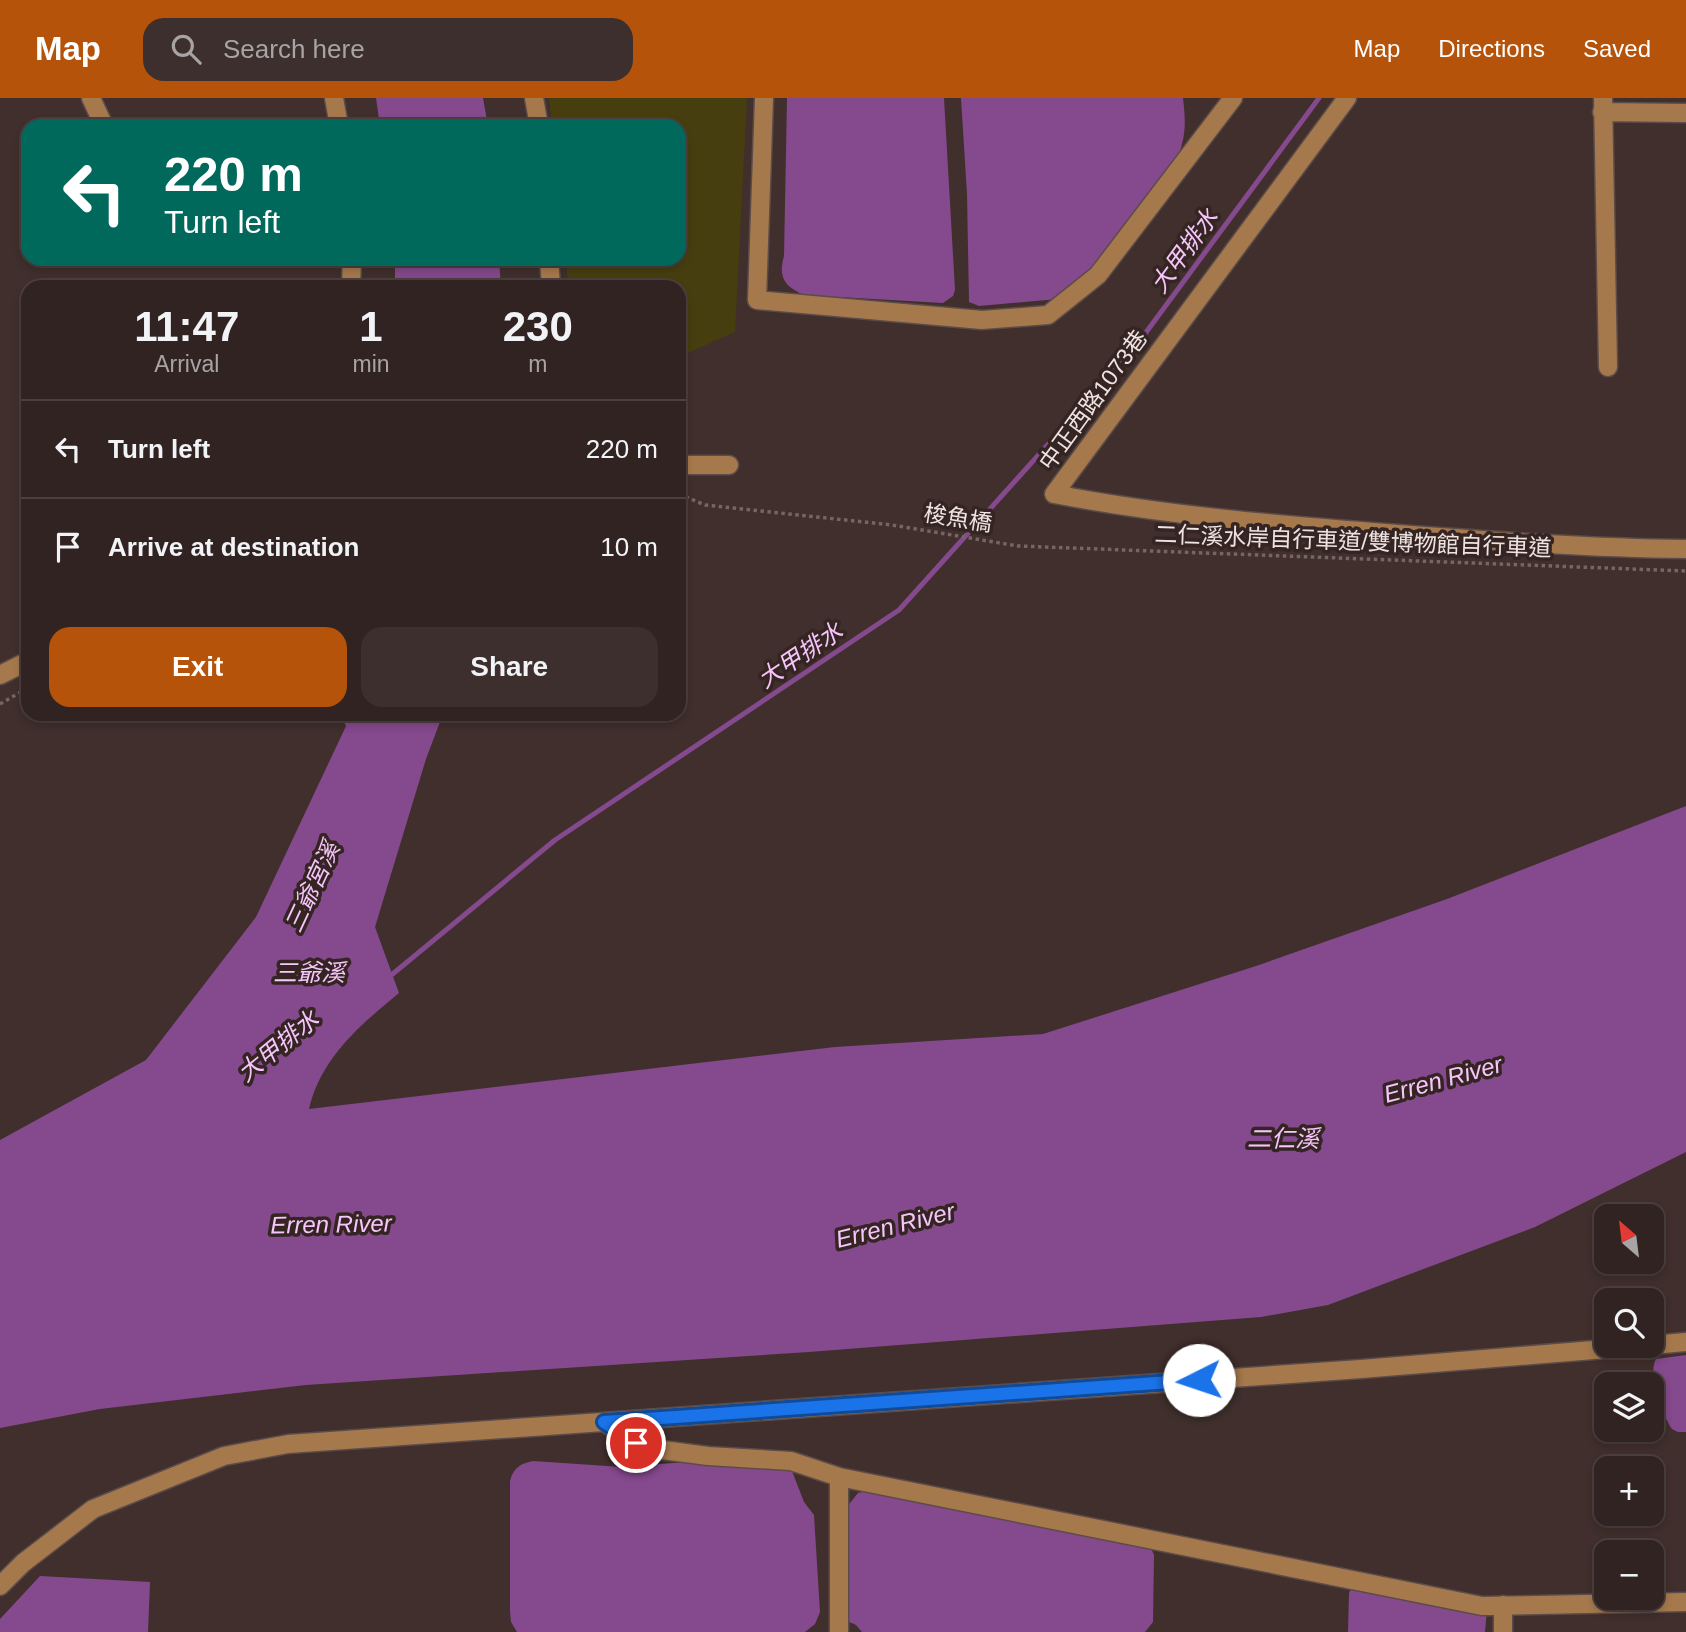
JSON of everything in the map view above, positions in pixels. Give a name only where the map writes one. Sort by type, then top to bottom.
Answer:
[{"type":"street","points":[[91,98],[101,119]]},
{"type":"street","points":[[334,98],[338,119]]},
{"type":"street","points":[[534,98],[538,119]]},
{"type":"street","points":[[764,98],[757,300],[982,320],[1048,315],[1098,275],[1233,98]]},
{"type":"street","name":"中正西路1073巷","points":[[1347,98],[1054,494],[1128,508],[1327,528],[1592,548],[1686,549]]},
{"type":"street","points":[[1608,367],[1603,105],[1686,113]]},
{"type":"street","points":[[686,465],[729,465]]},
{"type":"street","points":[[0,675],[21,664]]},
{"type":"street","points":[[1664,1344],[1686,1342]]},
{"type":"street","points":[[0,1586],[23,1563],[93,1510],[224,1456],[289,1444],[1361,1369],[1594,1350]]},
{"type":"street","points":[[604,1422],[636,1443],[655,1450],[791,1461],[839,1477],[1482,1605],[1686,1602]]},
{"type":"street","points":[[839,1477],[839,1632]]},
{"type":"street","points":[[1503,1605],[1503,1632]]},
{"type":"path","name":"梭魚橋","points":[[686,497],[705,505],[892,525],[1018,546]]},
{"type":"path","name":"二仁溪水岸自行車道/雙博物館自行車道","points":[[1018,546],[1686,571]]},
{"type":"path","points":[[0,704],[21,692]]},
{"type":"shaded area","points":[[549,98],[747,98],[735,332],[686,354],[686,280],[568,280],[566,266],[686,266],[686,119],[551,119]]},
{"type":"water","points":[[376,98],[483,98],[487,119],[379,119]]},
{"type":"water","points":[[787,98],[944,98],[955,290],[953,296],[943,303],[804,295],[787,284],[782,270]]},
{"type":"water","points":[[961,98],[1183,98],[1184,136],[1177,160],[1091,272],[1058,299],[979,306],[969,302],[967,194]]},
{"type":"water","points":[[395,266],[500,266],[500,280],[395,280]]},
{"type":"water","name":"二仁溪","points":[[344,721],[440,721],[426,759],[375,927],[399,993],[356,1031],[332,1059],[322,1074],[309,1109],[835,1047],[1043,1034],[1256,966],[1447,899],[1686,806],[1686,1152],[1535,1227],[1328,1305],[1261,1317],[809,1352],[306,1385],[100,1409],[0,1428],[0,1140],[146,1060],[256,917],[346,726]]},
{"type":"water","points":[[1686,1355],[1686,1432],[1672,1429],[1664,1415],[1664,1372],[1653,1372],[1656,1359]]},
{"type":"water","points":[[533,1461],[622,1467],[699,1461],[784,1468],[792,1471],[804,1502],[814,1515],[820,1612],[815,1624],[805,1632],[517,1632],[511,1622],[510,1611],[510,1481],[518,1467]]},
{"type":"water","points":[[866,1491],[1151,1548],[1154,1555],[1153,1622],[1145,1632],[862,1632],[847,1621],[846,1508],[858,1493]]},
{"type":"water","points":[[40,1576],[150,1582],[148,1632],[0,1632],[0,1619]]},
{"type":"water","points":[[1356,1578],[1487,1609],[1485,1632],[1348,1632],[1349,1593]]},
{"type":"waterway","name":"大甲排水","points":[[389,977],[555,840],[899,610],[1133,350],[1319,98]]},
{"type":"route","points":[[636,1443],[604,1422],[1199,1380]]},
{"type":"water label","name":"三爺宮溪","points":[[312,887]]},
{"type":"water label","name":"三爺溪","points":[[309,972]]},
{"type":"water label","name":"Erren River","points":[[1443,1079]]},
{"type":"water label","name":"Erren River","points":[[331,1224]]},
{"type":"water label","name":"Erren River","points":[[895,1225]]}]
